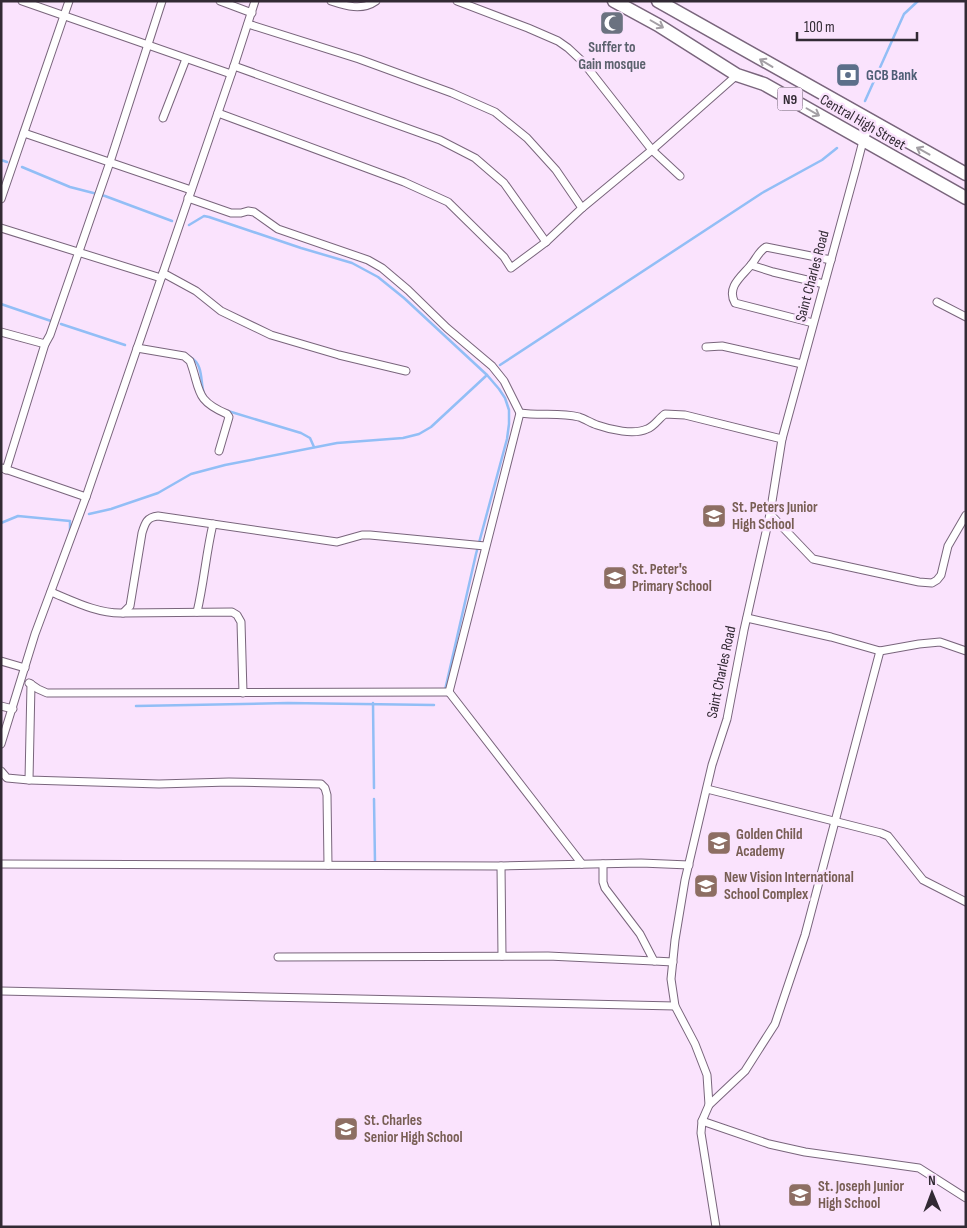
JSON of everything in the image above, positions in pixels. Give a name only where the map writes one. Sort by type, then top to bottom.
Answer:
[{"type":"highway","name":"Central High Street","points":[[614,1],[658,24],[737,75],[764,84],[966,198]]},
{"type":"highway","name":"Central High Street","points":[[658,1],[966,174]]},
{"type":"street","points":[[22,1],[186,59],[233,70],[440,140],[468,155],[504,183],[546,242]]},
{"type":"street","points":[[1,199],[69,1]]},
{"type":"street","points":[[86,497],[3,469],[110,162],[162,1]]},
{"type":"street","points":[[220,1],[252,13]]},
{"type":"street","points":[[1,744],[35,634],[86,497],[255,1]]},
{"type":"street","points":[[331,1],[353,7],[365,6],[376,1]]},
{"type":"street","points":[[457,1],[528,28],[558,41],[568,48],[583,62],[652,150],[680,176]]},
{"type":"street","points":[[248,24],[359,59],[452,93],[495,112],[527,138],[556,170],[582,208]]},
{"type":"street","points":[[163,118],[186,59]]},
{"type":"street","points":[[218,113],[441,197],[504,257],[511,268],[546,242],[582,208],[652,150],[737,75]]},
{"type":"street","name":"Saint Charles Road","points":[[709,1106],[706,1075],[702,1058],[675,1006],[671,979],[680,907],[712,765],[727,719],[770,514],[782,439],[863,141],[872,122]]},
{"type":"street","points":[[24,133],[191,190]]},
{"type":"street","points":[[188,198],[231,213],[254,212],[278,229],[368,260],[382,268],[447,328],[492,366],[504,381],[520,413],[449,692]]},
{"type":"street","points":[[1,228],[162,275],[196,291],[221,311],[271,334],[339,355],[406,371]]},
{"type":"street","points":[[813,323],[735,303],[733,299],[735,284],[761,250],[766,247],[830,260]]},
{"type":"street","points":[[751,265],[824,284]]},
{"type":"street","points":[[937,302],[966,317]]},
{"type":"street","points":[[1,332],[45,344]]},
{"type":"street","points":[[706,347],[722,346],[802,364]]},
{"type":"street","points":[[137,348],[184,356],[190,360],[196,384],[204,400],[216,409],[228,414],[229,417],[219,451]]},
{"type":"street","points":[[520,413],[531,415],[552,414],[579,418],[599,426],[626,431],[650,428],[665,414],[685,415],[782,439]]},
{"type":"street","points":[[770,514],[813,559],[919,582],[932,583],[940,575],[948,546],[966,515]]},
{"type":"street","points":[[123,613],[130,606],[142,533],[146,521],[151,517],[158,516],[337,542],[362,535],[370,535],[485,546]]},
{"type":"street","points":[[197,612],[204,584],[206,550],[213,524]]},
{"type":"street","points":[[51,592],[84,606],[116,614],[232,612],[237,615],[241,622],[243,693]]},
{"type":"street","points":[[747,618],[831,637],[880,651],[940,642],[966,651]]},
{"type":"street","points":[[716,1227],[702,1139],[702,1121],[709,1106],[745,1071],[776,1024],[805,935],[880,651]]},
{"type":"street","points":[[1,661],[24,668]]},
{"type":"street","points":[[22,676],[38,689],[47,692],[449,692]]},
{"type":"street","points":[[29,780],[31,684]]},
{"type":"street","points":[[449,692],[582,864]]},
{"type":"street","points":[[1,706],[13,709]]},
{"type":"street","points":[[1,771],[7,778],[29,780],[167,784],[229,782],[321,784],[325,788],[327,795],[328,865]]},
{"type":"street","points":[[707,789],[888,836],[923,880],[966,902]]},
{"type":"street","points":[[1,864],[501,866],[660,863],[689,865]]},
{"type":"street","points":[[603,864],[604,888],[640,934],[654,961]]},
{"type":"street","points":[[501,866],[502,956]]},
{"type":"street","points":[[278,956],[502,956],[673,962]]},
{"type":"street","points":[[1,991],[675,1006]]},
{"type":"street","points":[[702,1121],[769,1144],[805,1152],[919,1168],[966,1198]]},
{"type":"waterway","points":[[865,101],[904,14],[918,1]]},
{"type":"waterway","points":[[500,365],[762,193],[822,160],[837,148]]},
{"type":"waterway","points":[[1,160],[7,162]]},
{"type":"waterway","points":[[22,167],[70,187],[105,196],[172,221]]},
{"type":"waterway","points":[[189,225],[204,216],[209,217],[352,263],[378,277],[404,298],[487,375],[505,398],[509,410],[507,439],[476,554],[445,690]]},
{"type":"waterway","points":[[1,304],[51,321]]},
{"type":"waterway","points":[[61,324],[125,345]]},
{"type":"waterway","points":[[190,357],[198,364],[200,369],[204,394]]},
{"type":"waterway","points":[[89,514],[111,509],[158,493],[191,474],[225,465],[337,443],[403,438],[419,434],[431,427],[487,375]]},
{"type":"waterway","points":[[228,411],[301,433],[310,438],[314,447]]},
{"type":"waterway","points":[[1,523],[18,516],[70,521],[70,532]]},
{"type":"waterway","points":[[136,706],[288,703],[434,705]]},
{"type":"waterway","points":[[373,703],[374,788]]},
{"type":"waterway","points":[[374,799],[375,863]]},
{"type":"place","name":"Suffer to Gain mosque","points":[[612,23]]},
{"type":"place","name":"GCB Bank","points":[[848,75]]},
{"type":"place","name":"St. Peters Junior High School","points":[[714,516]]},
{"type":"place","name":"St. Peter's Primary School","points":[[615,578]]},
{"type":"place","name":"Golden Child Academy","points":[[719,843]]},
{"type":"place","name":"New Vision International School Complex","points":[[706,886]]},
{"type":"place","name":"St. Charles Senior High School","points":[[346,1129]]},
{"type":"place","name":"St. Joseph Junior High School","points":[[800,1195]]}]
